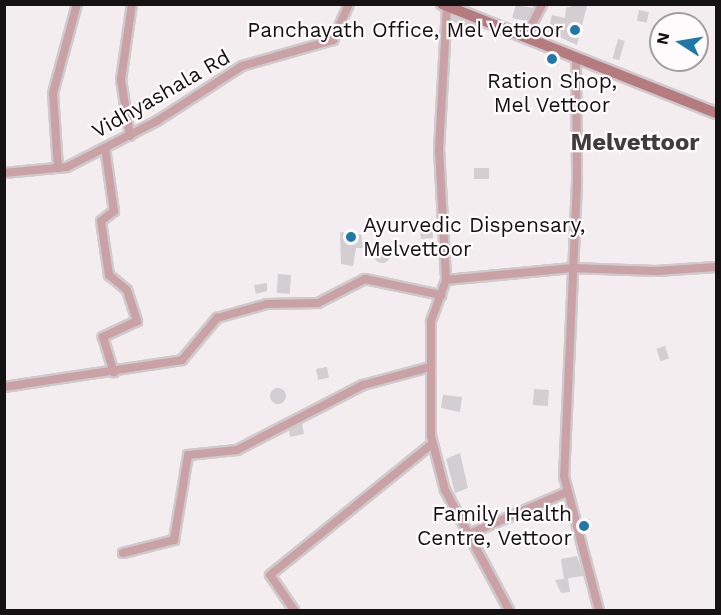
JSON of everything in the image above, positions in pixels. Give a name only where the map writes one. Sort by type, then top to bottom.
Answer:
[{"type":"main road","points":[[445,5],[717,113]]},
{"type":"street","points":[[58,168],[53,93],[77,4]]},
{"type":"street","points":[[130,136],[121,80],[132,4]]},
{"type":"street","name":"Vidhyashala Rd","points":[[4,173],[58,168],[130,136],[242,66],[333,40],[349,4]]},
{"type":"street","points":[[525,38],[542,4]]},
{"type":"street","points":[[445,5],[439,140],[447,280],[431,321],[432,444],[436,470],[508,610]]},
{"type":"street","points":[[576,58],[572,267],[562,426],[567,492],[599,610]]},
{"type":"street","points":[[105,148],[114,211],[101,221],[109,276],[127,290],[137,321],[103,337],[114,372]]},
{"type":"street","points":[[447,280],[572,267],[656,272],[717,267]]},
{"type":"street","points":[[4,387],[182,360],[217,318],[267,304],[318,303],[365,279],[441,295]]},
{"type":"street","points":[[123,553],[174,540],[188,455],[237,450],[363,385],[430,367]]},
{"type":"street","points":[[294,610],[270,575],[432,444]]},
{"type":"street","points":[[469,534],[567,492]]},
{"type":"building","points":[[578,4],[587,6],[577,45],[548,32],[552,15],[565,18],[566,8]]},
{"type":"building","points":[[516,5],[533,8],[527,21],[512,18]]},
{"type":"building","points":[[639,10],[649,12],[647,23],[637,21]]},
{"type":"building","points":[[452,16],[480,27],[478,31],[450,21]]},
{"type":"building","points":[[618,39],[625,41],[619,60],[612,58]]},
{"type":"building","name":"Ration Shop, Mel Vettoor","points":[[546,54],[560,59],[558,66],[544,60]]},
{"type":"building","points":[[474,168],[489,168],[489,179],[474,179]]},
{"type":"building","points":[[432,226],[433,238],[421,239],[420,227]]},
{"type":"building","points":[[340,232],[361,234],[363,248],[356,248],[353,266],[341,264]]},
{"type":"building","points":[[382,247],[390,255],[382,263],[374,255]]},
{"type":"building","points":[[278,274],[291,275],[290,294],[277,293]]},
{"type":"building","points":[[267,283],[267,291],[256,294],[254,285]]},
{"type":"building","points":[[665,346],[669,358],[660,361],[656,349]]},
{"type":"building","points":[[327,367],[329,378],[318,380],[316,369]]},
{"type":"building","points":[[278,388],[286,396],[278,404],[270,396]]},
{"type":"building","points":[[534,389],[549,390],[548,406],[533,405]]},
{"type":"building","points":[[443,395],[462,397],[460,412],[441,408]]},
{"type":"building","points":[[302,423],[304,434],[290,437],[289,430]]},
{"type":"building","points":[[460,453],[468,488],[455,493],[446,459]]},
{"type":"building","name":"Family Health Centre, Vettoor","points":[[590,519],[592,531],[584,532],[582,520]]},
{"type":"building","points":[[577,556],[584,576],[568,578],[570,592],[561,593],[555,580],[564,579],[561,559]]},
{"type":"place","name":"Panchayath Office, Mel Vettoor","points":[[575,30]]},
{"type":"place","name":"Ration Shop, Mel Vettoor","points":[[552,59]]},
{"type":"place","name":"Ayurvedic Dispensary, Melvettoor","points":[[351,237]]},
{"type":"place","name":"Family Health Centre, Vettoor","points":[[584,526]]},
{"type":"district","name":"Melvettoor","points":[[635,143]]}]
